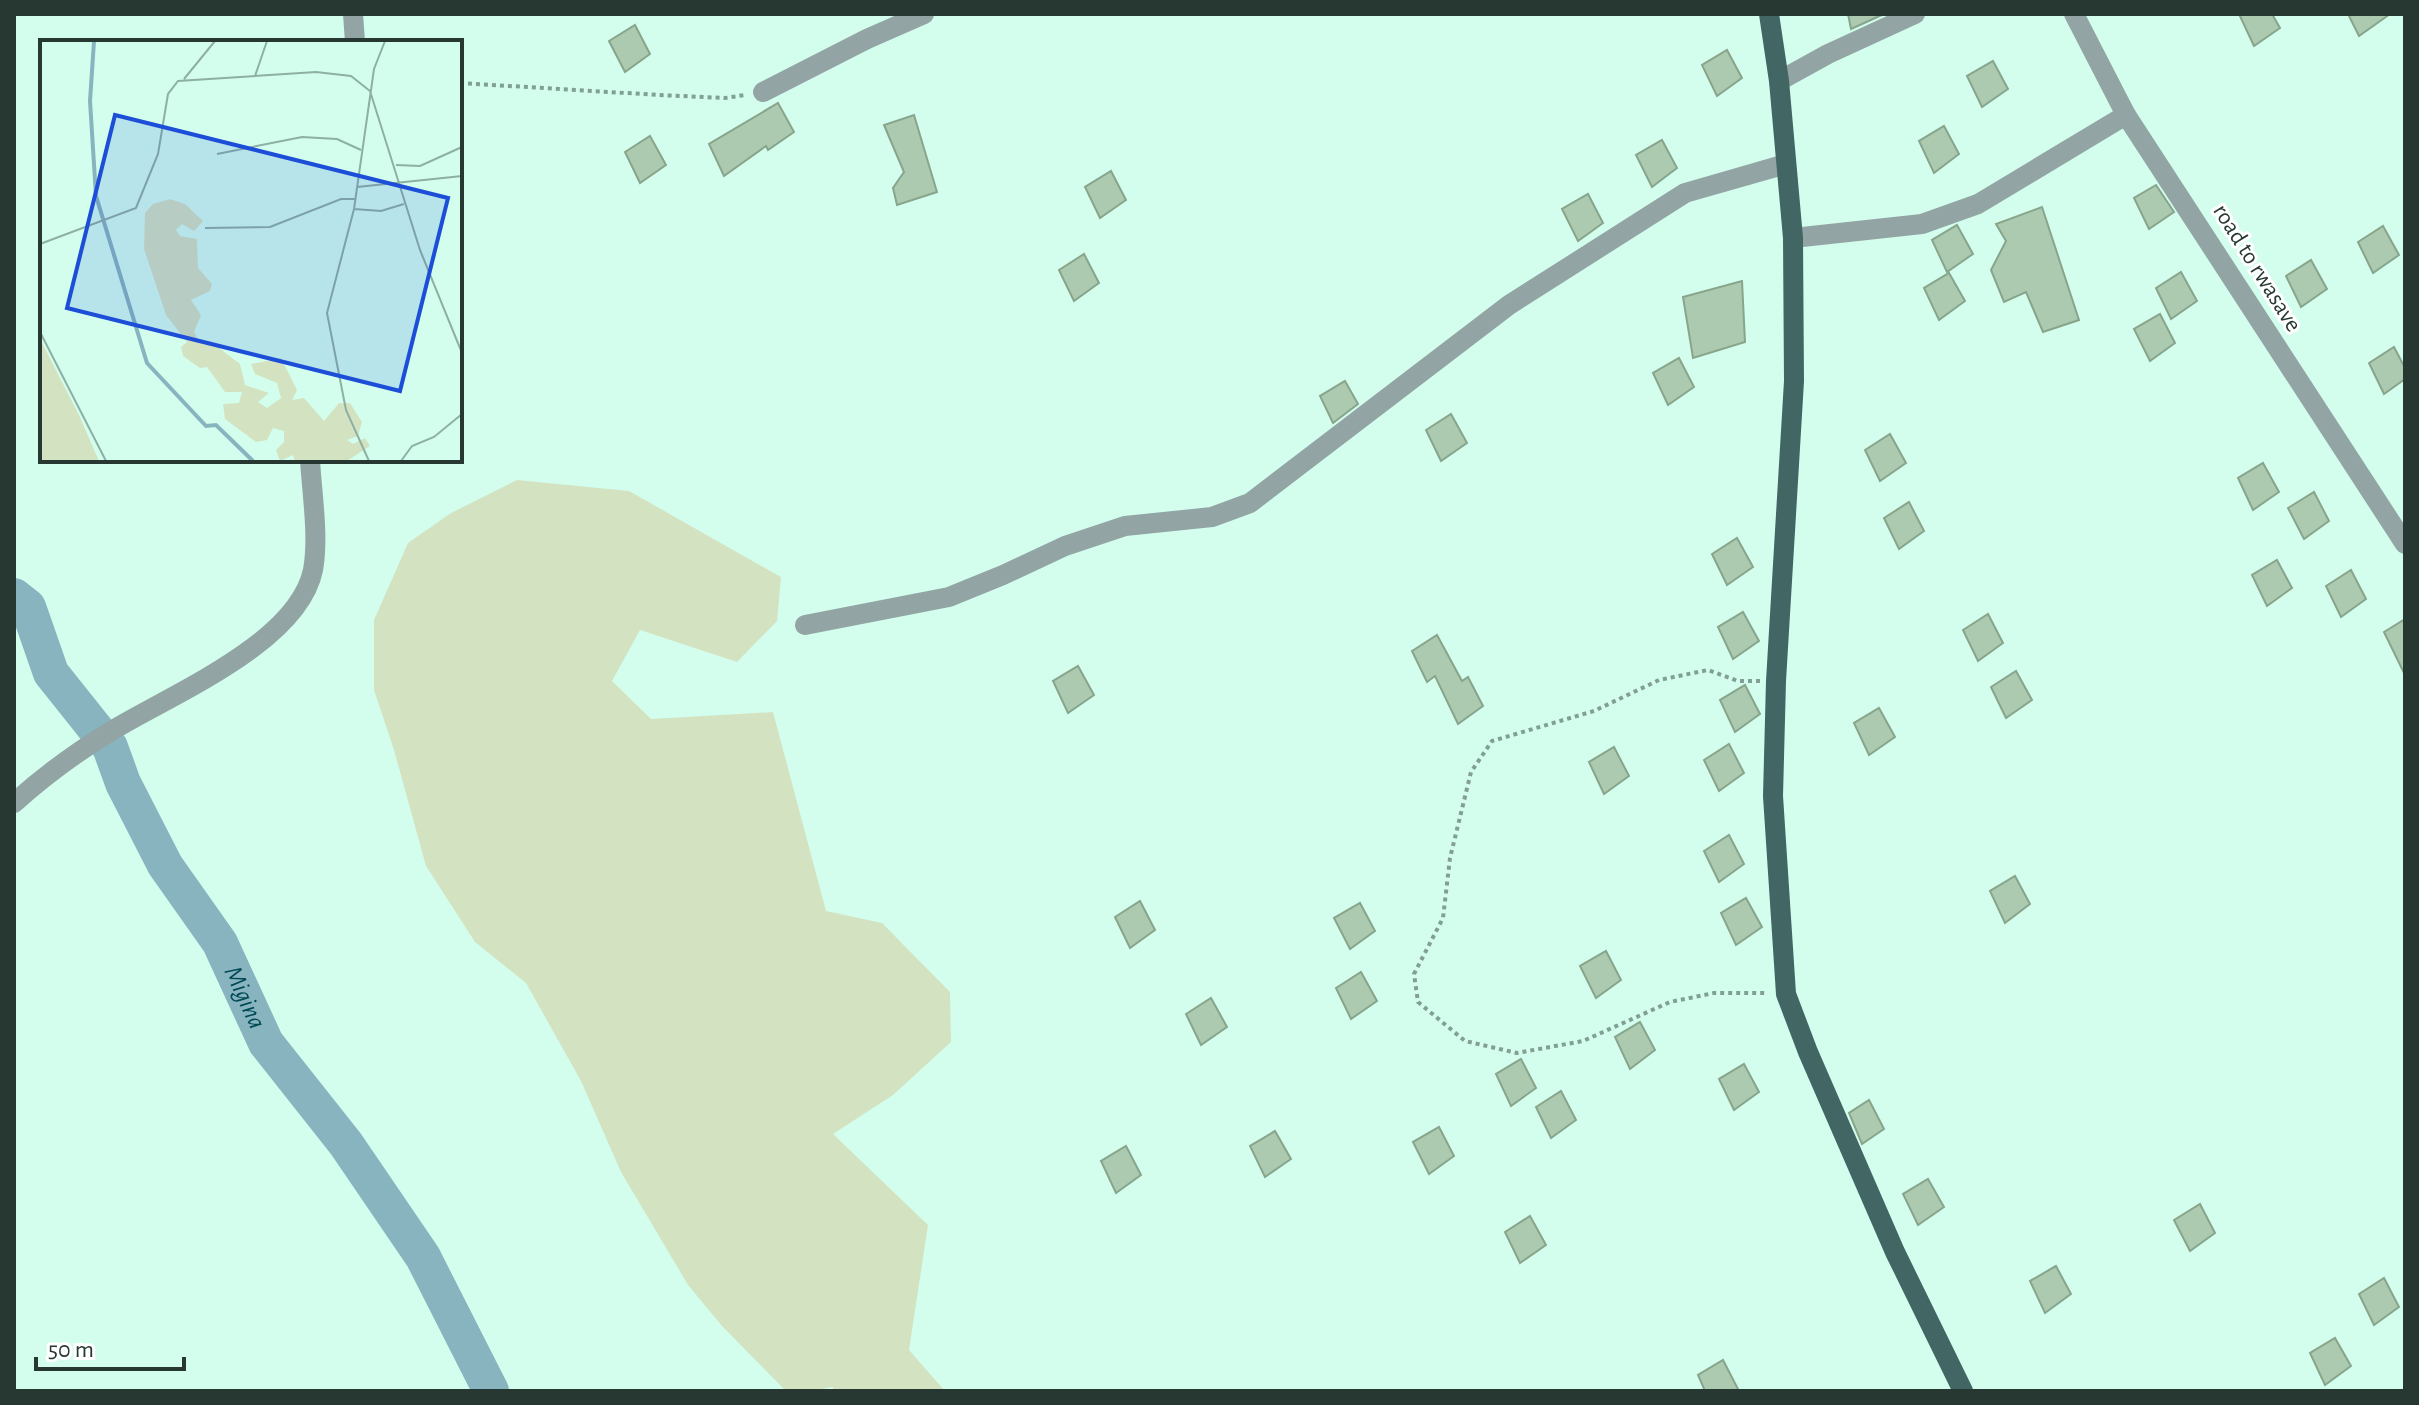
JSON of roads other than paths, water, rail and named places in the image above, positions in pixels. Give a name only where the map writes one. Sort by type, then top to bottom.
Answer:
[{"type":"main road","points":[[1769,14],[1779,81],[1793,238],[1794,381],[1776,681],[1773,796],[1786,994],[1895,1252],[1963,1391]]},
{"type":"street","points":[[353,14],[355,40]]},
{"type":"street","points":[[763,92],[924,14]]},
{"type":"street","points":[[1779,81],[1828,54],[1915,14]]},
{"type":"street","name":"road to rwasave","points":[[2074,14],[2126,115],[2405,544]]},
{"type":"street","points":[[1793,238],[1922,224],[1978,204],[2126,115]]},
{"type":"street","points":[[805,625],[949,597],[1065,546],[1125,526],[1212,517],[1250,503],[1509,305],[1685,193],[1786,164]]},
{"type":"street","points":[[14,803],[112,730],[251,651],[300,603],[313,570],[310,462]]},
{"type":"waterway","name":"Migina","points":[[14,596],[28,607],[51,673],[110,747],[123,783],[165,865],[220,943],[266,1043],[346,1144],[423,1257],[491,1391]]}]
